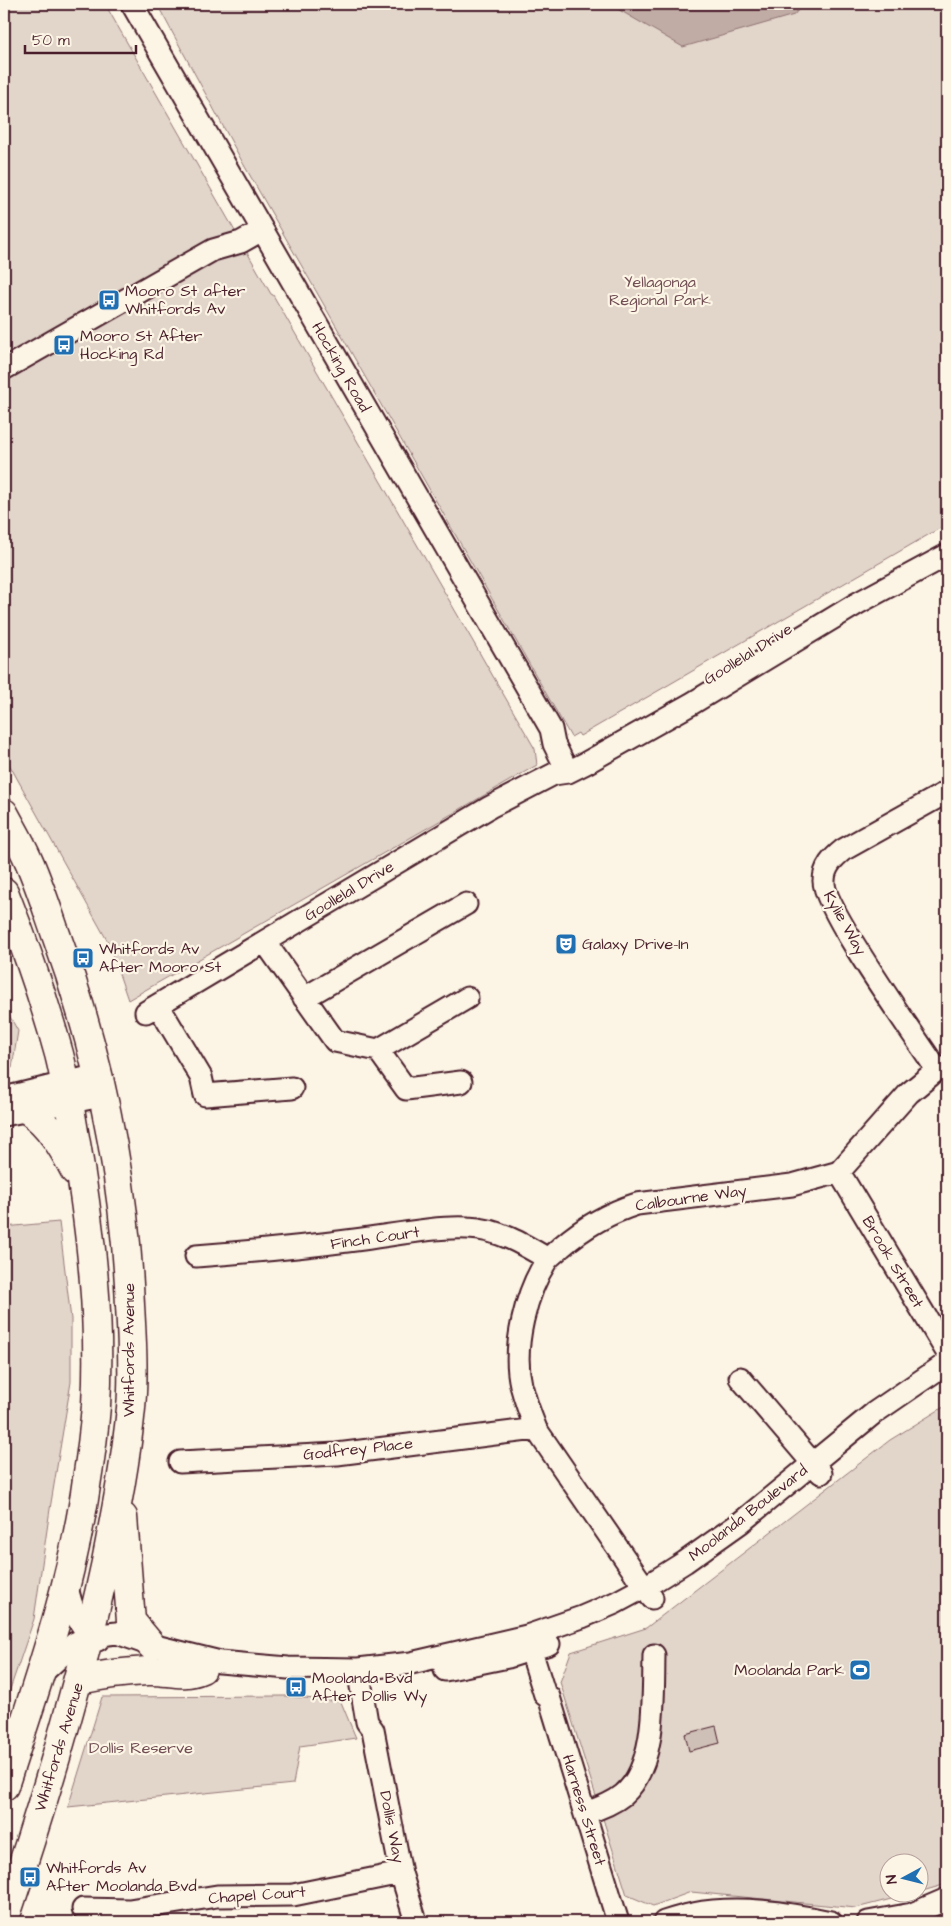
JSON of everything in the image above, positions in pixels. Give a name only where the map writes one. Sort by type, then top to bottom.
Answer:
[{"type":"main road","name":"Whitfords Avenue","points":[[4,813],[29,860],[73,979],[100,1086],[116,1164],[126,1228],[132,1336],[132,1406],[120,1490],[90,1636],[79,1680],[4,1921]]},
{"type":"main road","name":"Whitfords Avenue","points":[[4,892],[41,994],[68,1092],[83,1188],[94,1279],[97,1337],[96,1407],[83,1506],[66,1582],[40,1676],[4,1786]]},
{"type":"main road","points":[[16,1113],[39,1117],[62,1146],[83,1188]]},
{"type":"main road","points":[[120,1490],[127,1550],[131,1621],[151,1645]]},
{"type":"main road","points":[[79,1680],[110,1673],[151,1671],[191,1674],[202,1669]]},
{"type":"street","name":"Hocking Road","points":[[132,4],[551,729],[554,744],[568,766]]},
{"type":"street","points":[[4,369],[213,250],[223,238],[259,224]]},
{"type":"street","name":"Goollelal Drive","points":[[568,766],[810,616],[947,541]]},
{"type":"street","name":"Goollelal Drive","points":[[292,1088],[205,1095],[201,1077],[152,1009],[490,807],[691,704],[858,604],[947,555]]},
{"type":"street","name":"Kylie Way","points":[[942,1068],[846,932],[825,892],[824,881],[826,869],[832,859],[843,850],[947,792]]},
{"type":"street","points":[[304,998],[466,904]]},
{"type":"street","points":[[264,942],[335,1041],[378,1050],[467,998]]},
{"type":"street","points":[[378,1050],[406,1089],[461,1082]]},
{"type":"street","points":[[839,1172],[909,1093],[942,1068]]},
{"type":"street","points":[[4,1098],[68,1092],[100,1086]]},
{"type":"street","points":[[16,1113],[68,1092]]},
{"type":"street","name":"Calbourne Way","points":[[648,1593],[536,1429],[521,1384],[518,1359],[522,1321],[533,1289],[548,1260],[572,1237],[594,1222],[616,1211],[637,1204],[792,1184],[839,1172]]},
{"type":"street","name":"Brook Street","points":[[839,1172],[947,1352]]},
{"type":"street","name":"Finch Court","points":[[196,1256],[324,1245],[442,1229],[468,1228],[493,1232],[511,1239],[548,1260]]},
{"type":"street","name":"Moolanda Boulevard","points":[[817,1468],[874,1413],[947,1363]]},
{"type":"street","points":[[740,1378],[817,1468]]},
{"type":"street","name":"Moolanda Boulevard","points":[[90,1636],[113,1647],[202,1669],[298,1681],[364,1675],[411,1663],[534,1641],[582,1617],[648,1593],[817,1468],[888,1418],[947,1381]]},
{"type":"street","name":"Godfrey Place","points":[[180,1462],[337,1454],[536,1429]]},
{"type":"street","points":[[66,1582],[71,1606],[90,1636]]},
{"type":"street","name":"Moolanda Boulevard","points":[[40,1676],[75,1643],[90,1636],[117,1633],[151,1645],[220,1662],[364,1675]]},
{"type":"street","name":"Harness Street","points":[[534,1641],[553,1692],[549,1698],[618,1922]]},
{"type":"street","points":[[585,1813],[604,1807],[623,1795],[638,1775],[645,1758],[649,1736],[653,1705],[654,1654]]},
{"type":"street","name":"Dollis Way","points":[[364,1675],[378,1718],[373,1730],[401,1872],[416,1922]]},
{"type":"street","name":"Chapel Court","points":[[83,1909],[129,1910],[217,1896],[293,1896],[401,1872]]},
{"type":"street","points":[[868,1922],[912,1914],[947,1899]]},
{"type":"street","points":[[664,1922],[694,1914],[733,1910],[798,1916],[831,1922]]},
{"type":"shaded area","points":[[609,4],[803,4],[794,15],[683,47]]},
{"type":"shaded area","points":[[4,1343],[7,1348],[6,1418],[4,1428]]},
{"type":"green space","points":[[4,4],[105,4],[535,749],[537,765],[128,1000],[108,942],[4,755]]},
{"type":"green space","name":"Yellagonga Regional Park","points":[[157,4],[947,4],[947,524],[580,736],[578,733],[571,737],[244,165]]},
{"type":"green space","points":[[4,1006],[18,1031],[12,1068],[4,1072]]},
{"type":"green space","points":[[59,1222],[71,1319],[71,1382],[34,1619],[4,1707],[4,1428],[6,1418],[7,1348],[4,1343],[4,1227]]},
{"type":"green space","name":"Moolanda Park","points":[[947,1405],[947,1884],[928,1889],[928,1854],[878,1854],[878,1902],[856,1908],[691,1892],[653,1906],[627,1895],[560,1682],[571,1652],[646,1628],[890,1440]]},
{"type":"green space","name":"Dollis Reserve","points":[[287,1696],[341,1702],[356,1738],[300,1746],[293,1784],[68,1807],[102,1697]]},
{"type":"building","points":[[716,1726],[720,1743],[689,1751],[685,1734]]},
{"type":"place","name":"Mooro St after Whitfords Av","points":[[109,300]]},
{"type":"place","name":"Mooro St After Hocking Rd","points":[[64,345]]},
{"type":"place","name":"Galaxy Drive-In","points":[[566,944]]},
{"type":"place","name":"Whitfords Av After Mooro St","points":[[83,958]]},
{"type":"place","name":"Moolanda Park","points":[[860,1670]]},
{"type":"place","name":"Moolanda Bvd After Dollis Wy","points":[[296,1687]]},
{"type":"place","name":"Whitfords Av After Moolanda Bvd","points":[[30,1877]]}]
